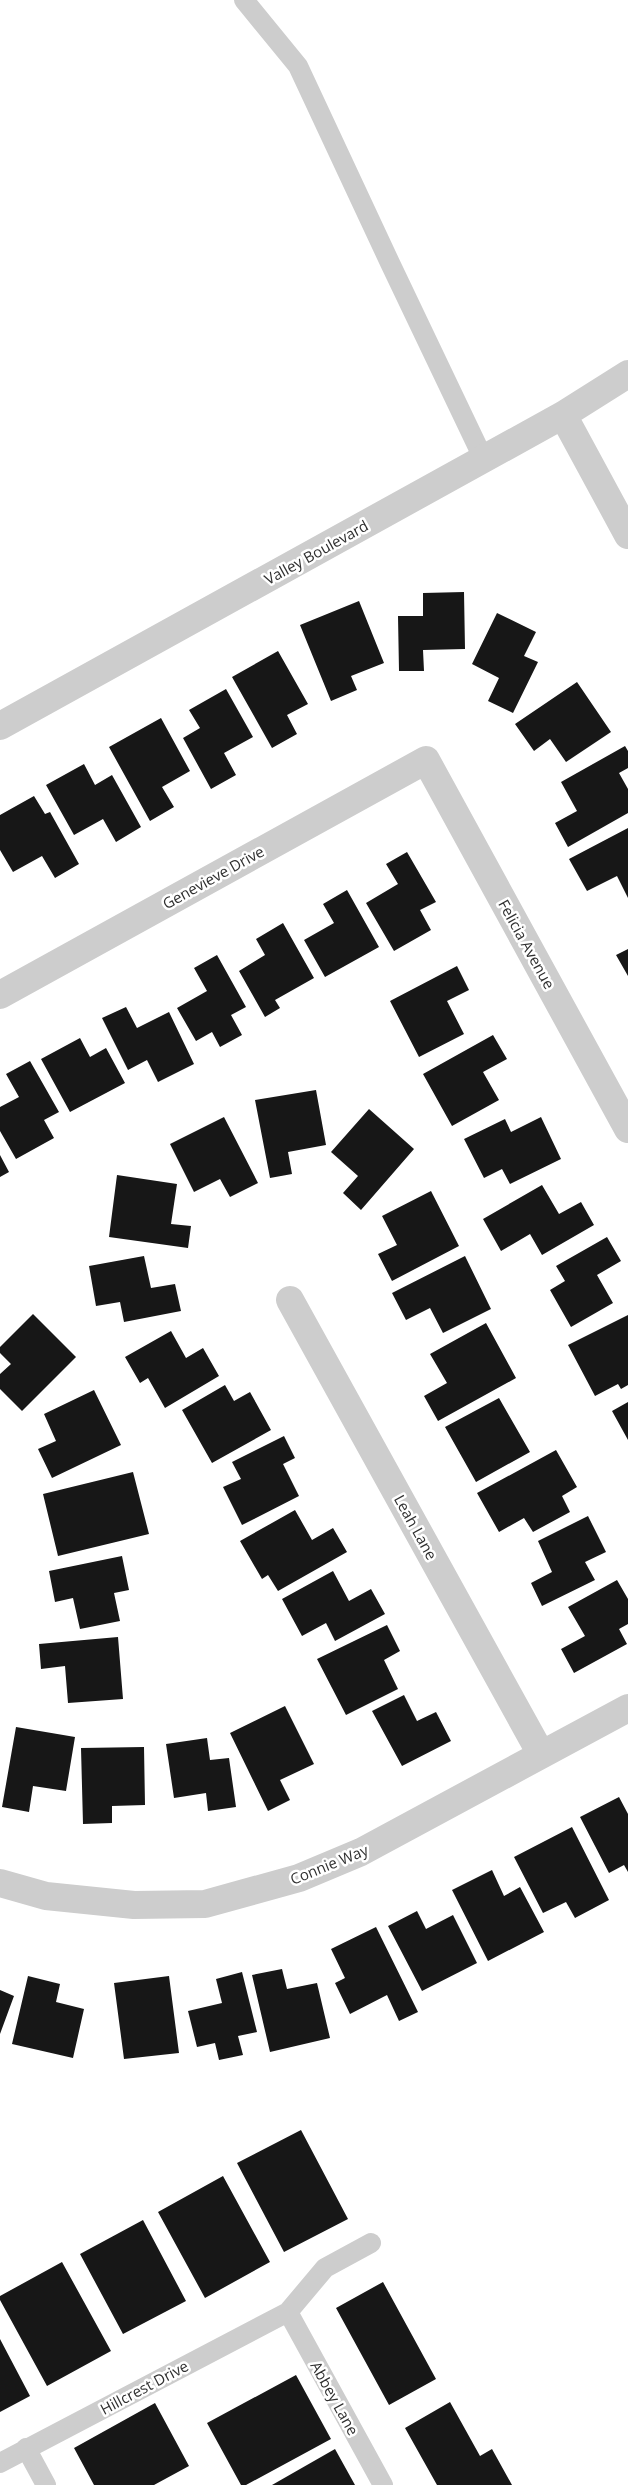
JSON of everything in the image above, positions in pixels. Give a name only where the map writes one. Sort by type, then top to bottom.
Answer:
[{"type":"street","name":"Valley Boulevard","points":[[0,726],[484,460],[563,415],[628,374]]},
{"type":"street","points":[[563,415],[628,535]]},
{"type":"street","name":"Genevieve Drive","points":[[0,995],[426,760]]},
{"type":"street","name":"Felicia Avenue","points":[[426,760],[628,1129]]},
{"type":"street","name":"Leah Lane","points":[[290,1300],[541,1754]]},
{"type":"street","name":"Connie Way","points":[[0,1883],[46,1896],[134,1905],[205,1904],[299,1878],[360,1852],[628,1708]]},
{"type":"lane","points":[[244,0],[298,66],[484,460]]},
{"type":"lane","points":[[288,2312],[325,2268],[371,2243]]},
{"type":"lane","name":"Hillcrest Drive","points":[[0,2463],[288,2312]]},
{"type":"lane","name":"Abbey Lane","points":[[288,2312],[383,2485]]},
{"type":"lane","points":[[26,2448],[46,2485]]},
{"type":"building","points":[[464,592],[465,649],[423,650],[424,671],[399,671],[398,616],[423,616],[423,593]]},
{"type":"building","points":[[359,601],[384,663],[351,676],[357,690],[331,701],[300,625]]},
{"type":"building","points":[[497,613],[536,632],[524,656],[538,662],[513,713],[488,701],[499,678],[472,664]]},
{"type":"building","points":[[278,651],[308,704],[287,715],[297,734],[272,748],[232,677]]},
{"type":"building","points":[[577,682],[611,732],[566,762],[550,739],[534,751],[515,724]]},
{"type":"building","points":[[226,689],[253,737],[224,753],[236,775],[211,789],[183,738],[200,728],[189,710]]},
{"type":"building","points":[[161,718],[190,771],[162,787],[174,807],[150,821],[109,747]]},
{"type":"building","points":[[625,746],[628,751],[628,768],[619,773],[628,789],[628,813],[568,847],[555,823],[577,811],[561,782]]},
{"type":"building","points":[[84,764],[95,785],[112,775],[141,827],[116,842],[103,819],[74,835],[46,785]]},
{"type":"building","points":[[34,796],[45,814],[50,812],[79,864],[55,878],[42,856],[13,872],[0,850],[0,815]]},
{"type":"building","points":[[628,828],[628,898],[617,876],[587,891],[569,859]]},
{"type":"building","points":[[407,852],[436,902],[420,910],[431,930],[394,951],[366,903],[398,884],[386,864]]},
{"type":"building","points":[[347,890],[379,947],[325,977],[304,940],[334,923],[323,904]]},
{"type":"building","points":[[283,923],[314,978],[275,1000],[280,1008],[265,1017],[239,971],[265,955],[256,939]]},
{"type":"building","points":[[628,949],[628,976],[616,955]]},
{"type":"building","points":[[217,955],[246,1007],[231,1015],[242,1035],[220,1047],[212,1032],[196,1041],[177,1008],[207,991],[194,968]]},
{"type":"building","points":[[457,966],[469,990],[447,1001],[464,1034],[419,1057],[390,1001]]},
{"type":"building","points":[[126,1007],[137,1028],[169,1012],[194,1064],[158,1082],[147,1060],[128,1070],[102,1018]]},
{"type":"building","points":[[493,1035],[507,1059],[483,1072],[499,1100],[452,1126],[423,1074]]},
{"type":"building","points":[[80,1038],[90,1057],[106,1048],[125,1083],[70,1112],[41,1059]]},
{"type":"building","points":[[30,1061],[59,1112],[44,1120],[54,1138],[16,1159],[0,1131],[0,1107],[19,1097],[6,1074]]},
{"type":"building","points":[[316,1090],[326,1145],[288,1152],[292,1174],[270,1178],[255,1100]]},
{"type":"building","points":[[369,1109],[414,1149],[361,1210],[343,1193],[358,1176],[331,1152]]},
{"type":"building","points":[[224,1117],[258,1183],[230,1197],[220,1179],[194,1192],[170,1144]]},
{"type":"building","points":[[541,1117],[561,1159],[510,1184],[502,1169],[484,1178],[464,1139],[505,1119],[511,1132]]},
{"type":"building","points":[[0,1155],[9,1172],[0,1177]]},
{"type":"building","points":[[117,1175],[177,1184],[171,1224],[191,1226],[188,1248],[109,1237]]},
{"type":"building","points":[[542,1185],[559,1214],[581,1202],[594,1225],[542,1255],[530,1234],[501,1251],[483,1219]]},
{"type":"building","points":[[431,1191],[459,1246],[392,1281],[378,1254],[397,1245],[382,1216]]},
{"type":"building","points":[[607,1237],[621,1261],[597,1275],[613,1303],[571,1327],[550,1290],[565,1281],[556,1266]]},
{"type":"building","points":[[144,1256],[151,1288],[175,1284],[181,1311],[124,1322],[120,1302],[96,1306],[89,1266]]},
{"type":"building","points":[[465,1256],[491,1309],[443,1333],[430,1308],[406,1320],[392,1293]]},
{"type":"building","points":[[33,1314],[76,1357],[22,1411],[0,1389],[0,1374],[11,1364],[0,1353],[0,1347]]},
{"type":"building","points":[[628,1315],[628,1385],[621,1389],[618,1384],[595,1396],[568,1345]]},
{"type":"building","points":[[486,1323],[516,1378],[438,1421],[424,1396],[447,1383],[430,1354]]},
{"type":"building","points":[[171,1331],[186,1358],[203,1348],[219,1376],[165,1408],[148,1378],[140,1383],[125,1357]]},
{"type":"building","points":[[225,1385],[234,1401],[250,1392],[271,1430],[212,1463],[182,1410]]},
{"type":"building","points":[[94,1390],[121,1445],[52,1478],[38,1449],[56,1441],[44,1414]]},
{"type":"building","points":[[499,1398],[530,1452],[476,1482],[445,1427]]},
{"type":"building","points":[[628,1402],[628,1440],[612,1411]]},
{"type":"building","points":[[284,1436],[295,1458],[283,1464],[299,1496],[242,1525],[223,1487],[241,1479],[232,1462]]},
{"type":"building","points":[[556,1450],[577,1487],[562,1496],[570,1512],[533,1532],[524,1518],[499,1532],[477,1493]]},
{"type":"building","points":[[133,1472],[149,1534],[58,1556],[43,1494]]},
{"type":"building","points":[[295,1510],[312,1540],[333,1528],[347,1552],[278,1591],[268,1575],[262,1579],[240,1541]]},
{"type":"building","points":[[588,1516],[606,1552],[585,1562],[595,1580],[542,1606],[531,1583],[552,1572],[538,1541]]},
{"type":"building","points":[[122,1556],[129,1590],[114,1593],[120,1621],[80,1629],[73,1598],[55,1602],[49,1571]]},
{"type":"building","points":[[333,1571],[349,1601],[371,1589],[385,1614],[335,1641],[326,1623],[302,1636],[282,1599]]},
{"type":"building","points":[[617,1580],[628,1599],[628,1624],[619,1629],[627,1644],[574,1673],[561,1649],[585,1636],[568,1607]]},
{"type":"building","points":[[387,1625],[400,1651],[384,1660],[398,1689],[346,1715],[317,1659]]},
{"type":"building","points":[[118,1637],[123,1699],[68,1703],[65,1666],[41,1669],[39,1644]]},
{"type":"building","points":[[404,1695],[417,1721],[436,1712],[451,1741],[402,1766],[372,1711]]},
{"type":"building","points":[[285,1706],[314,1764],[280,1780],[290,1800],[268,1811],[230,1733]]},
{"type":"building","points":[[16,1727],[75,1737],[66,1791],[33,1786],[29,1812],[2,1807]]},
{"type":"building","points":[[207,1738],[210,1760],[229,1758],[236,1807],[208,1811],[206,1793],[174,1798],[166,1744]]},
{"type":"building","points":[[144,1747],[145,1805],[112,1806],[112,1823],[83,1824],[81,1748]]},
{"type":"building","points":[[619,1797],[628,1814],[628,1872],[624,1865],[609,1873],[580,1817]]},
{"type":"building","points":[[572,1827],[609,1900],[575,1918],[566,1902],[543,1913],[514,1857]]},
{"type":"building","points":[[492,1870],[504,1896],[520,1887],[544,1932],[488,1961],[452,1890]]},
{"type":"building","points":[[417,1911],[426,1929],[453,1915],[477,1963],[422,1991],[388,1926]]},
{"type":"building","points":[[376,1927],[418,2012],[399,2021],[387,1995],[350,2014],[335,1983],[345,1978],[331,1949]]},
{"type":"building","points":[[282,1969],[287,1989],[317,1983],[330,2038],[270,2052],[252,1975]]},
{"type":"building","points":[[242,1972],[257,2032],[238,2036],[243,2055],[219,2060],[215,2043],[197,2047],[188,2011],[222,2003],[216,1979]]},
{"type":"building","points":[[28,1976],[60,1984],[56,2002],[84,2009],[73,2058],[12,2044]]},
{"type":"building","points":[[169,1976],[179,2053],[124,2059],[114,1983]]},
{"type":"building","points":[[0,1990],[14,1996],[0,2034]]},
{"type":"building","points":[[301,2130],[348,2219],[284,2252],[237,2163]]},
{"type":"building","points":[[223,2176],[270,2262],[205,2298],[158,2212]]},
{"type":"building","points":[[143,2220],[186,2301],[123,2334],[80,2254]]},
{"type":"building","points":[[62,2262],[111,2351],[47,2386],[0,2300],[0,2296]]},
{"type":"building","points":[[383,2282],[436,2379],[389,2405],[336,2308]]},
{"type":"building","points":[[0,2339],[30,2396],[0,2412]]},
{"type":"building","points":[[296,2375],[331,2439],[246,2485],[241,2485],[207,2423]]},
{"type":"building","points":[[450,2402],[480,2456],[492,2449],[512,2485],[437,2485],[405,2428]]},
{"type":"building","points":[[155,2403],[189,2466],[154,2485],[94,2485],[74,2448]]},
{"type":"building","points":[[335,2449],[355,2485],[272,2485]]}]
